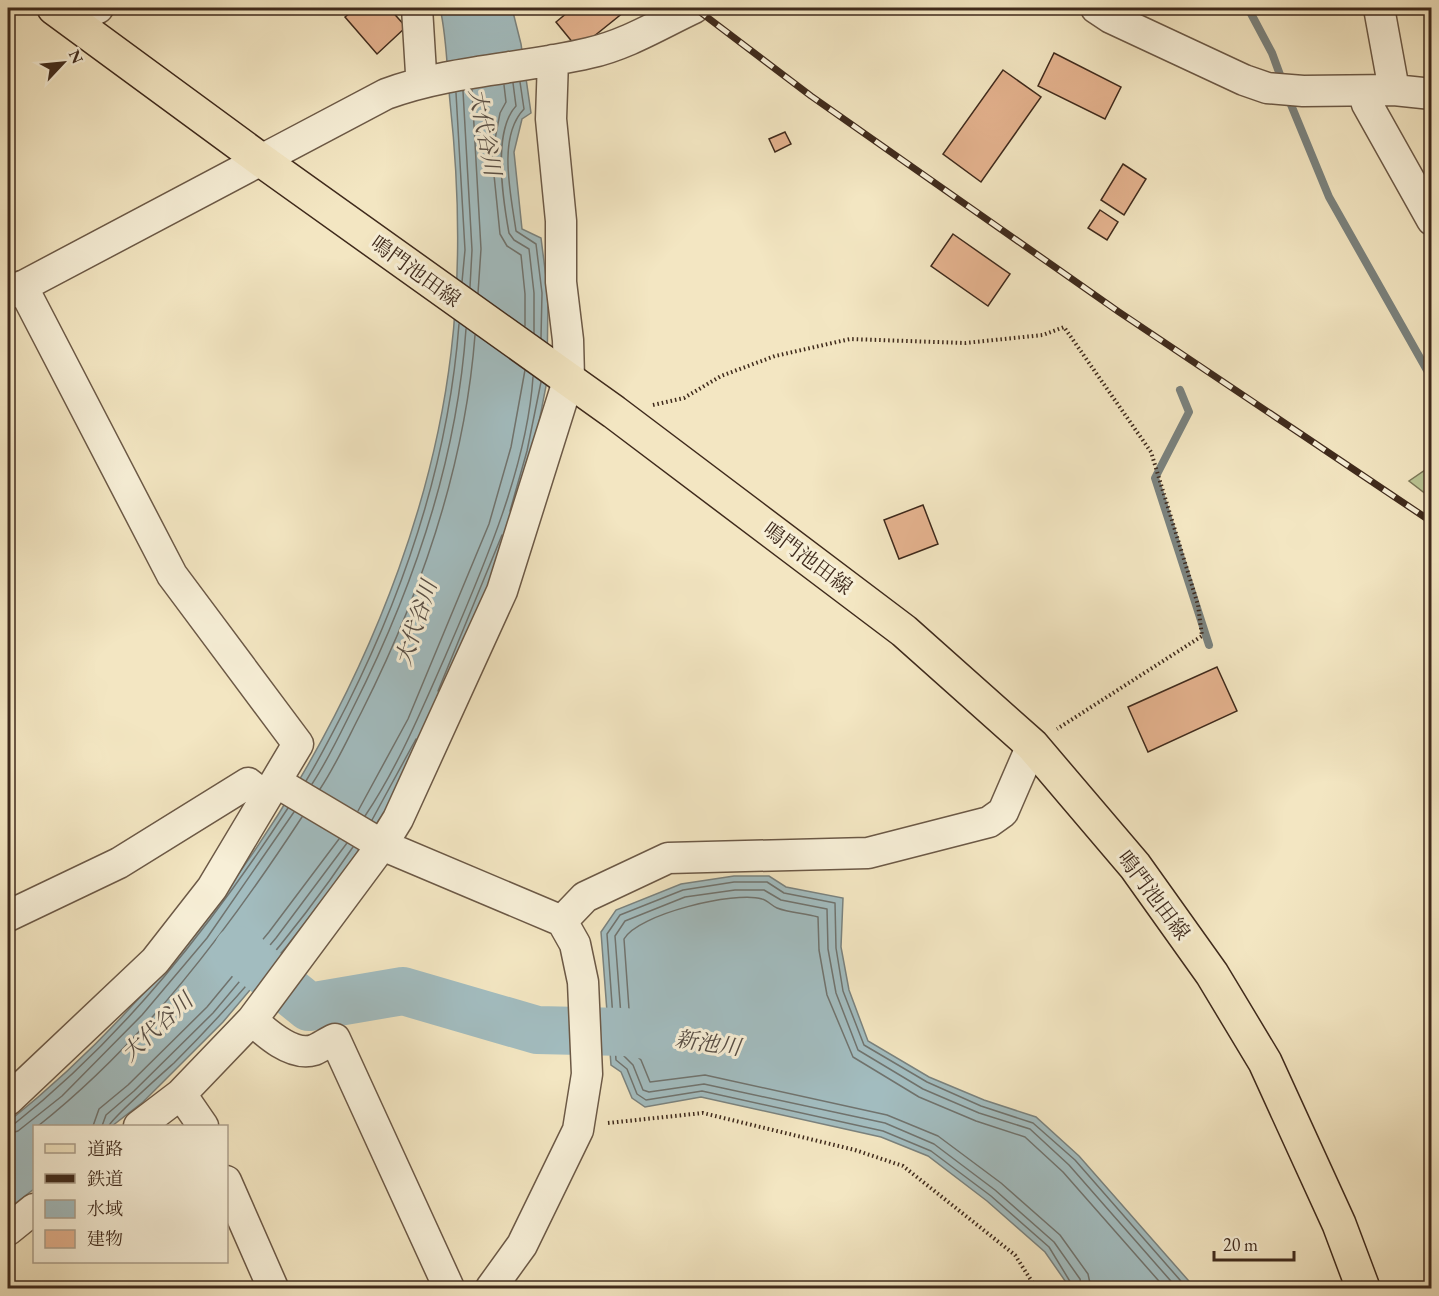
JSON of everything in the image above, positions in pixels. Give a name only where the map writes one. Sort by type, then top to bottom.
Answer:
[{"type":"main road","name":"鳴門池田線","points":[[75,12],[261,160],[614,412],[904,631],[1032,746],[1135,866],[1212,974],[1265,1062],[1339,1224],[1363,1288]]},
{"type":"street","points":[[417,8],[427,76]]},
{"type":"street","points":[[8,1100],[155,961],[212,888],[276,789],[298,744],[172,576],[15,290],[386,94],[427,76],[548,62],[592,53],[628,40],[694,8]]},
{"type":"street","points":[[1096,8],[1111,18],[1267,88],[1303,92],[1394,90],[1431,94]]},
{"type":"street","points":[[1388,11],[1394,90]]},
{"type":"street","points":[[140,1125],[181,1094],[260,1009],[376,842],[398,819],[502,591],[568,340],[561,282],[561,221],[548,62]]},
{"type":"street","points":[[1364,91],[1367,104],[1431,220]]},
{"type":"street","points":[[562,921],[585,897],[668,858],[868,854],[989,822],[1003,812],[1032,746]]},
{"type":"street","points":[[8,916],[120,863],[248,783],[276,789],[376,842],[562,921],[576,944],[584,982],[587,1074],[578,1130],[522,1245],[491,1288]]},
{"type":"street","points":[[260,1009],[271,1037],[296,1049],[312,1051],[335,1039],[449,1288]]},
{"type":"street","points":[[181,1094],[202,1125]]},
{"type":"street","points":[[228,1186],[273,1288]]},
{"type":"street","points":[[8,1230],[33,1210]]},
{"type":"path","points":[[614,412],[684,398],[721,376],[775,356],[850,339],[965,343],[1043,335],[1064,327],[1151,452],[1198,605],[1202,636],[1032,746]]},
{"type":"path","points":[[578,1130],[614,1122],[703,1113],[855,1150],[903,1166],[1015,1256],[1036,1288]]},
{"type":"green space","points":[[1431,466],[1431,498],[1409,481]]},
{"type":"water","name":"大代谷川","points":[[440,8],[512,8],[521,44],[531,113],[522,119],[514,152],[522,229],[541,238],[548,293],[547,381],[533,453],[481,608],[386,810],[341,876],[287,946],[223,1022],[143,1102],[113,1125],[33,1125],[33,1190],[8,1209],[8,1122],[90,1050],[167,967],[237,876],[300,778],[355,675],[399,569],[431,461],[451,353],[454,322],[457,196]]},
{"type":"water","points":[[734,876],[769,876],[786,887],[843,898],[841,947],[849,990],[868,1041],[929,1077],[984,1100],[1036,1117],[1079,1156],[1195,1288],[1070,1288],[1045,1252],[987,1201],[928,1156],[881,1137],[701,1097],[645,1107],[632,1098],[621,1072],[611,1065],[601,932],[616,910],[681,884]]},
{"type":"building","points":[[356,8],[360,11],[365,8],[389,8],[406,27],[377,54],[345,17]]},
{"type":"building","points":[[573,8],[629,8],[578,49],[556,22]]},
{"type":"building","points":[[1054,53],[1121,87],[1105,119],[1038,86]]},
{"type":"building","points":[[1003,70],[1041,97],[981,182],[943,154]]},
{"type":"building","points":[[785,132],[791,144],[775,152],[769,139]]},
{"type":"building","points":[[1123,164],[1146,179],[1124,215],[1101,200]]},
{"type":"building","points":[[1100,210],[1118,222],[1107,240],[1088,228]]},
{"type":"building","points":[[953,234],[1010,274],[988,306],[931,266]]},
{"type":"building","points":[[923,505],[938,544],[899,559],[884,520]]},
{"type":"building","points":[[1217,667],[1237,711],[1148,752],[1128,707]]},
{"type":"waterway","points":[[1248,8],[1272,53],[1283,83]]},
{"type":"waterway","points":[[1287,95],[1329,197],[1432,379]]},
{"type":"waterway","points":[[1180,390],[1189,412],[1155,478],[1209,645]]},
{"type":"waterway","name":"新池川","points":[[238,950],[309,1007],[403,991],[537,1030],[625,1032],[673,1039]]},
{"type":"railway","points":[[695,8],[811,96],[1119,312],[1432,522]]}]
